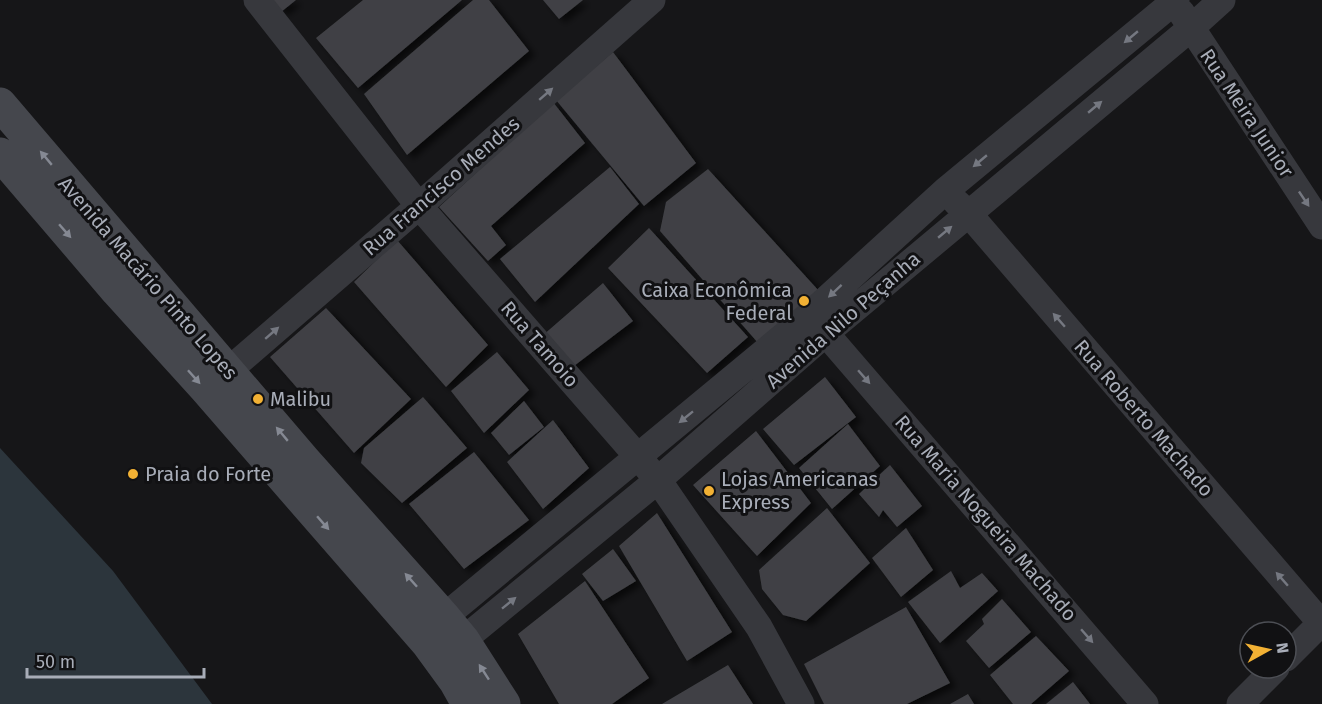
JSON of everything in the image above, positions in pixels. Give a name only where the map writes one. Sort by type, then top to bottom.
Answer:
[{"type":"main road","name":"Avenida Macário Pinto Lopes","points":[[0,104],[304,460],[454,629],[504,704]]},
{"type":"main road","name":"Avenida Macário Pinto Lopes","points":[[0,154],[117,291],[205,388],[428,644],[461,693]]},
{"type":"street","name":"Rua Tamoio","points":[[257,0],[419,206],[658,480],[759,627],[801,704]]},
{"type":"street","name":"Rua Francisco Mendes","points":[[228,371],[652,0]]},
{"type":"street","name":"Avenida Nilo Peçanha","points":[[454,629],[658,480],[818,324],[945,191],[1174,0]]},
{"type":"street","name":"Rua Meira Junior","points":[[1174,0],[1322,226]]},
{"type":"street","name":"Avenida Nilo Peçanha","points":[[454,629],[638,456],[968,213],[1222,0]]},
{"type":"street","name":"Rua Roberto Machado","points":[[945,191],[968,213],[1321,623]]},
{"type":"street","name":"Rua Maria Nogueira Machado","points":[[818,324],[1145,704]]},
{"type":"street","points":[[1298,646],[1321,623]]},
{"type":"street","points":[[1240,704],[1264,680]]},
{"type":"shaded area","points":[[0,448],[113,571],[212,704],[0,704]]},
{"type":"building","points":[[272,0],[296,0],[281,12]]},
{"type":"building","points":[[363,0],[462,0],[358,88],[316,38]]},
{"type":"building","points":[[473,0],[489,0],[529,51],[407,155],[364,94]]},
{"type":"building","points":[[543,0],[583,0],[559,19]]},
{"type":"building","points":[[613,52],[696,163],[644,206],[556,100]]},
{"type":"building","points":[[553,102],[585,143],[491,226],[506,245],[488,261],[439,207]]},
{"type":"building","points":[[610,167],[639,204],[535,302],[500,259]]},
{"type":"building","points":[[708,169],[819,291],[759,344],[660,231],[666,202]]},
{"type":"building","points":[[649,228],[748,337],[707,373],[608,268]]},
{"type":"building","points":[[397,240],[488,345],[446,387],[354,282]]},
{"type":"building","points":[[603,283],[633,321],[570,369],[542,336]]},
{"type":"building","points":[[326,308],[411,399],[354,453],[270,357]]},
{"type":"building","points":[[497,352],[529,390],[484,433],[451,391]]},
{"type":"building","points":[[825,377],[856,417],[794,465],[763,429]]},
{"type":"building","points":[[423,397],[467,448],[402,503],[361,463],[364,448]]},
{"type":"building","points":[[524,401],[544,427],[509,455],[491,433]]},
{"type":"building","points":[[553,420],[589,468],[543,509],[507,462]]},
{"type":"building","points":[[848,424],[880,466],[832,509],[799,468]]},
{"type":"building","points":[[756,431],[811,503],[757,556],[693,485]]},
{"type":"building","points":[[474,452],[529,520],[464,569],[409,504]]},
{"type":"building","points":[[890,465],[922,506],[897,527],[883,510],[879,517],[859,494]]},
{"type":"building","points":[[827,508],[870,563],[806,621],[783,615],[762,589],[759,570]]},
{"type":"building","points":[[657,513],[732,632],[687,661],[619,546]]},
{"type":"building","points":[[906,528],[933,570],[901,597],[872,558]]},
{"type":"building","points":[[613,549],[636,581],[603,601],[582,574]]},
{"type":"building","points":[[951,571],[960,588],[982,573],[998,591],[940,643],[908,602]]},
{"type":"building","points":[[585,581],[649,678],[612,704],[559,704],[518,634]]},
{"type":"building","points":[[1002,599],[1031,632],[989,668],[966,641],[984,624],[982,619]]},
{"type":"building","points":[[906,607],[950,683],[907,704],[824,704],[804,664]]},
{"type":"building","points":[[1036,636],[1069,671],[1031,704],[1013,704],[990,675]]},
{"type":"building","points":[[728,665],[753,704],[662,704]]},
{"type":"building","points":[[1073,682],[1090,704],[1046,704]]},
{"type":"building","points":[[968,694],[974,704],[950,704]]},
{"type":"place","name":"Caixa Econômica Federal","points":[[804,301]]},
{"type":"place","name":"Malibu","points":[[258,399]]},
{"type":"place","name":"Praia do Forte","points":[[133,474]]},
{"type":"place","name":"Lojas Americanas Express","points":[[709,491]]}]
